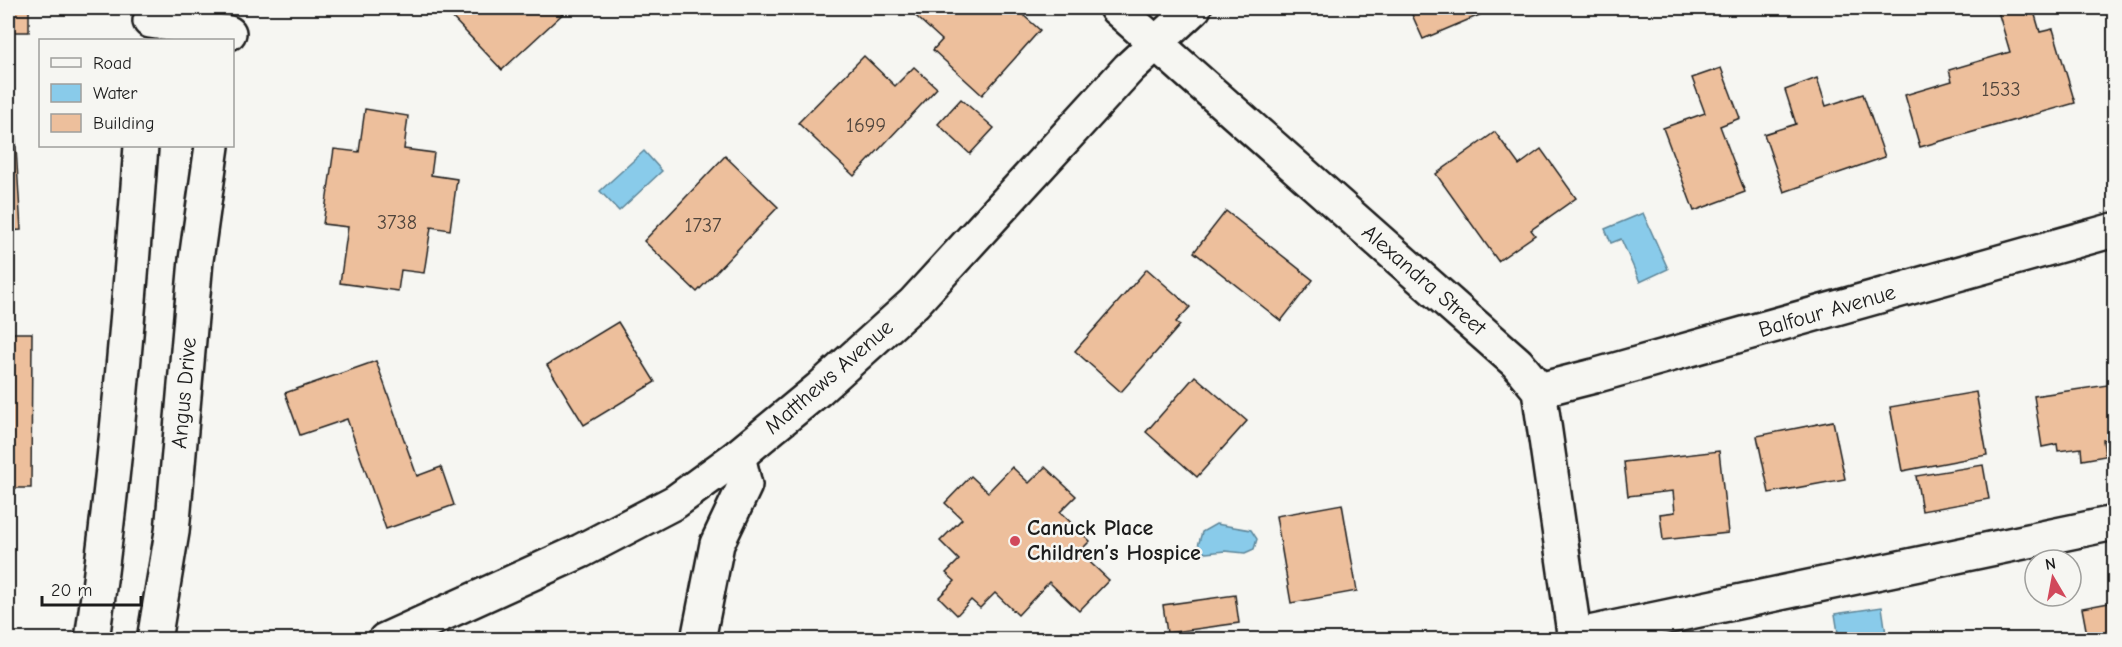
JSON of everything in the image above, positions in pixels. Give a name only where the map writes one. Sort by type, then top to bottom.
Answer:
[{"type":"street","name":"Alexandra Street","points":[[1116,8],[1517,363],[1539,390]]},
{"type":"street","name":"Matthews Avenue","points":[[385,639],[581,551],[675,502],[738,456],[819,389],[914,303],[1129,68],[1194,8]]},
{"type":"street","points":[[150,23],[232,27]]},
{"type":"street","points":[[92,639],[108,519],[133,261],[141,147]]},
{"type":"street","name":"Angus Drive","points":[[154,639],[172,532],[196,260],[212,147]]},
{"type":"street","name":"Balfour Avenue","points":[[1539,390],[2115,230]]},
{"type":"street","points":[[1539,390],[1575,638],[2115,523]]},
{"type":"street","points":[[698,639],[717,544],[745,485],[738,456]]},
{"type":"water","points":[[644,151],[662,171],[619,211],[600,191]]},
{"type":"water","points":[[1643,213],[1668,269],[1640,282],[1621,239],[1611,243],[1605,229]]},
{"type":"water","points":[[1216,524],[1251,530],[1257,539],[1254,549],[1245,553],[1201,551],[1198,546],[1202,532]]},
{"type":"water","points":[[1882,607],[1886,634],[1839,639],[1835,614]]},
{"type":"building","points":[[8,8],[29,8],[29,32],[8,32]]},
{"type":"building","points":[[454,8],[569,8],[502,70],[448,13]]},
{"type":"building","points":[[907,8],[1015,8],[1040,30],[982,95],[933,50],[942,40]]},
{"type":"building","points":[[1409,8],[1496,8],[1423,39]]},
{"type":"building","points":[[1997,8],[2033,8],[2040,32],[2053,29],[2075,103],[1920,147],[1905,95],[1952,81],[1949,70],[2010,52]]},
{"type":"building","points":[[864,56],[895,86],[914,67],[937,88],[854,176],[798,123]]},
{"type":"building","points":[[1721,68],[1740,118],[1720,126],[1745,192],[1694,211],[1663,128],[1705,113],[1692,78]]},
{"type":"building","points":[[1817,78],[1826,106],[1863,94],[1885,157],[1784,192],[1764,134],[1796,124],[1785,90]]},
{"type":"building","points":[[13,98],[21,230],[8,231],[8,99]]},
{"type":"building","points":[[961,99],[994,128],[970,154],[938,124]]},
{"type":"building","points":[[365,109],[408,116],[404,149],[434,153],[431,175],[457,179],[450,230],[431,227],[424,273],[401,270],[398,291],[340,283],[348,227],[323,224],[334,149],[359,152]]},
{"type":"building","points":[[1495,132],[1519,165],[1541,149],[1576,198],[1531,230],[1535,235],[1498,261],[1436,174]]},
{"type":"building","points":[[725,156],[778,207],[697,292],[644,241]]},
{"type":"building","points":[[1226,211],[1313,280],[1281,321],[1194,252]]},
{"type":"building","points":[[1147,269],[1190,307],[1176,322],[1180,325],[1121,392],[1075,351]]},
{"type":"building","points":[[618,322],[655,382],[584,425],[547,365]]},
{"type":"building","points":[[8,333],[32,333],[31,488],[8,488]]},
{"type":"building","points":[[376,361],[417,476],[441,467],[454,505],[386,529],[347,419],[300,435],[285,393]]},
{"type":"building","points":[[1195,376],[1247,421],[1197,477],[1146,432]]},
{"type":"building","points":[[2114,384],[2114,439],[2103,440],[2105,456],[2082,460],[2081,448],[2058,451],[2057,444],[2042,447],[2034,396]]},
{"type":"building","points":[[1976,392],[1987,455],[1902,471],[1890,407]]},
{"type":"building","points":[[1833,421],[1845,479],[1769,493],[1757,436]]},
{"type":"building","points":[[1719,451],[1728,533],[1663,540],[1660,514],[1675,512],[1673,491],[1628,496],[1624,462]]},
{"type":"building","points":[[1983,465],[1989,499],[1922,511],[1916,476]]},
{"type":"building","name":"Canuck Place Children’s Hospice","points":[[1012,467],[1029,483],[1045,467],[1076,496],[1060,512],[1090,541],[1079,552],[1109,580],[1079,611],[1049,582],[1018,615],[995,593],[980,608],[971,600],[957,615],[939,597],[955,581],[946,573],[959,560],[940,541],[962,519],[945,503],[971,476],[988,492]]},
{"type":"building","points":[[1342,504],[1357,591],[1291,603],[1276,516]]},
{"type":"building","points":[[1235,595],[1239,623],[1167,633],[1163,605]]},
{"type":"building","points":[[2114,602],[2114,640],[2088,640],[2083,608]]},
{"type":"building","points":[[540,634],[565,640],[539,640]]},
{"type":"place","name":"Canuck Place Children’s Hospice","points":[[1015,541]]}]
